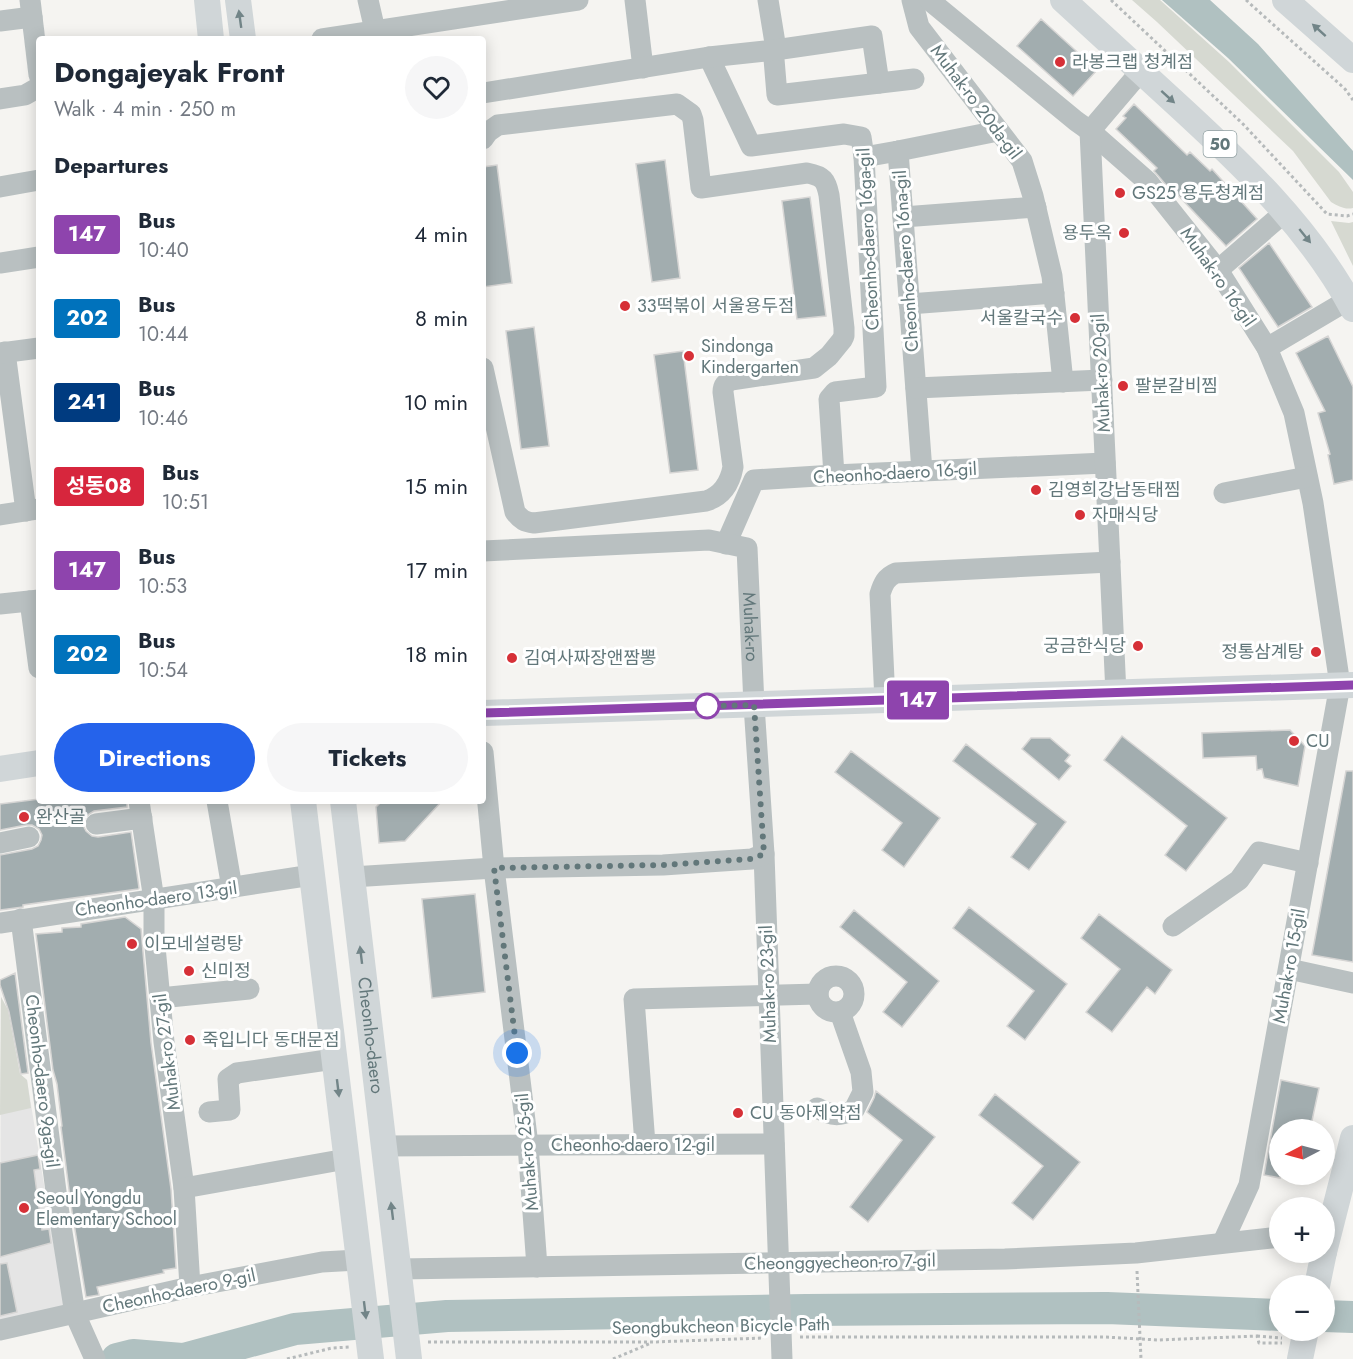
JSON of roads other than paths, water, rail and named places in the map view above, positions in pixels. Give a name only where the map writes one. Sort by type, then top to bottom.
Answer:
[{"type":"main road","points":[[207,0],[211,36]]},
{"type":"main road","points":[[238,0],[243,36]]},
{"type":"main road","name":"50","points":[[1064,0],[1221,145],[1286,212],[1319,254],[1350,304]]},
{"type":"main road","points":[[1285,0],[1353,60]]},
{"type":"main road","points":[[486,713],[1347,685]]},
{"type":"main road","points":[[0,769],[36,763]]},
{"type":"main road","points":[[303,804],[358,1260],[362,1353]]},
{"type":"main road","name":"Cheonho-daero","points":[[343,804],[399,1269],[419,1351]]},
{"type":"main road","points":[[1335,1208],[1353,1138]]},
{"type":"street","points":[[368,0],[376,35],[578,0]]},
{"type":"street","points":[[635,0],[643,68]]},
{"type":"street","points":[[768,0],[775,43],[777,95],[914,79]]},
{"type":"street","name":"Muhak-ro 20da-gil","points":[[912,0],[919,27],[1022,161],[1036,207],[1052,276],[1063,382]]},
{"type":"street","name":"Muhak-ro 16-gil","points":[[929,0],[1090,131],[1148,182],[1218,270],[1267,348],[1294,413],[1347,685]]},
{"type":"street","points":[[0,21],[31,8],[36,50]]},
{"type":"street","points":[[486,93],[709,57],[873,36],[879,83]]},
{"type":"street","name":"Cheonho-daero 16ga-gil","points":[[709,57],[751,146],[844,134],[861,137],[876,387],[835,392],[829,399],[834,475]]},
{"type":"street","points":[[1090,131],[1141,71]]},
{"type":"street","points":[[0,99],[26,95],[36,89]]},
{"type":"street","points":[[486,135],[498,125],[677,104],[691,114],[693,120],[701,188],[807,173],[820,176],[827,184],[829,195],[844,336],[829,356],[814,368],[731,380],[726,383],[723,392],[733,467],[724,490],[712,499],[534,523],[520,519],[515,512],[486,382]]},
{"type":"street","name":"Cheonho-daero 16na-gil","points":[[922,471],[898,151],[998,131]]},
{"type":"street","name":"Muhak-ro 20-gil","points":[[1090,131],[1116,694]]},
{"type":"street","points":[[864,157],[898,151]]},
{"type":"street","points":[[0,187],[36,181]]},
{"type":"street","points":[[903,217],[1036,207]]},
{"type":"street","points":[[1218,270],[1286,212]]},
{"type":"street","points":[[0,263],[36,257]]},
{"type":"street","points":[[909,304],[1054,293]]},
{"type":"street","points":[[1267,348],[1350,304]]},
{"type":"street","points":[[0,514],[32,510],[3,352],[36,348]]},
{"type":"street","points":[[916,388],[1102,380]]},
{"type":"street","name":"Cheonho-daero 16-gil","points":[[726,544],[754,480],[1105,463]]},
{"type":"street","points":[[1224,493],[1307,477]]},
{"type":"street","points":[[486,551],[708,540],[726,544]]},
{"type":"street","name":"Muhak-ro","points":[[726,544],[747,548],[754,705]]},
{"type":"street","points":[[885,701],[880,594],[885,580],[890,576],[896,573],[1110,562]]},
{"type":"street","points":[[0,604],[34,601],[36,628]]},
{"type":"street","name":"Muhak-ro 15-gil","points":[[1223,1242],[1249,1185],[1308,863],[1347,685]]},
{"type":"street","name":"Muhak-ro 23-gil","points":[[754,705],[764,854],[781,1345]]},
{"type":"street","name":"Muhak-ro 25-gil","points":[[486,784],[528,1145],[537,1267]]},
{"type":"street","points":[[218,804],[232,888]]},
{"type":"street","name":"Muhak-ro 27-gil","points":[[96,824],[140,810],[154,900],[154,936],[164,1042],[184,1188],[190,1287]]},
{"type":"street","points":[[0,843],[29,837]]},
{"type":"street","points":[[1173,926],[1239,880],[1259,852],[1308,863]]},
{"type":"street","points":[[352,877],[494,868],[663,865],[752,859],[764,854]]},
{"type":"street","name":"Cheonho-daero 13-gil","points":[[10,921],[312,875]]},
{"type":"street","name":"Cheonho-daero 9ga-gil","points":[[10,921],[78,1320],[95,1359]]},
{"type":"street","points":[[1289,969],[1353,983]]},
{"type":"street","points":[[841,976],[854,988],[854,1000],[851,1005],[840,1012],[828,1011],[820,1001],[818,994],[821,984],[830,977],[841,976]]},
{"type":"street","points":[[160,998],[249,989]]},
{"type":"street","points":[[645,1144],[634,999],[818,994]]},
{"type":"street","points":[[817,1108],[831,1115],[843,1114],[854,1110],[863,1092],[861,1072],[840,1012]]},
{"type":"street","points":[[219,1111],[228,1079],[237,1073],[334,1059]]},
{"type":"street","name":"Cheonho-daero 12-gil","points":[[384,1146],[774,1144]]},
{"type":"street","points":[[184,1188],[346,1159]]},
{"type":"street","name":"Cheonggyecheon-ro 7-gil","points":[[399,1269],[537,1267],[778,1272],[1136,1253],[1269,1238]]},
{"type":"street","name":"Cheonho-daero 9-gil","points":[[0,1330],[78,1320],[190,1287],[322,1262],[358,1260]]},
{"type":"waterway","points":[[184,1359],[295,1329],[447,1316],[1107,1308],[1269,1315]]},
{"type":"waterway","points":[[1335,1316],[1353,1317]]},
{"type":"waterway","points":[[117,1359],[133,1355],[182,1359]]},
{"type":"place","name":"라봉크랩 청계점","points":[[1060,62]]},
{"type":"place","name":"GS25 용두청계점","points":[[1120,193]]},
{"type":"place","name":"용두옥","points":[[1124,233]]},
{"type":"place","name":"33떡볶이 서울용두점","points":[[625,306]]},
{"type":"place","name":"서울칼국수","points":[[1075,318]]},
{"type":"place","name":"Sindonga Kindergarten","points":[[689,356]]},
{"type":"place","name":"팔분갈비찜","points":[[1123,386]]},
{"type":"place","name":"김영희강남동태찜","points":[[1036,490]]},
{"type":"place","name":"자매식당","points":[[1080,515]]},
{"type":"place","name":"궁금한식당","points":[[1138,646]]},
{"type":"place","name":"정통삼계탕","points":[[1316,652]]},
{"type":"place","name":"김여사짜장앤짬뽕","points":[[512,658]]},
{"type":"place","name":"CU","points":[[1294,741]]},
{"type":"place","name":"완산골","points":[[24,817]]},
{"type":"place","name":"이모네설렁탕","points":[[132,944]]},
{"type":"place","name":"신미정","points":[[189,971]]},
{"type":"place","name":"죽입니다 동대문점","points":[[190,1040]]},
{"type":"place","name":"CU 동아제약점","points":[[738,1113]]},
{"type":"place","name":"Seoul Yongdu Elementary School","points":[[24,1208]]}]
